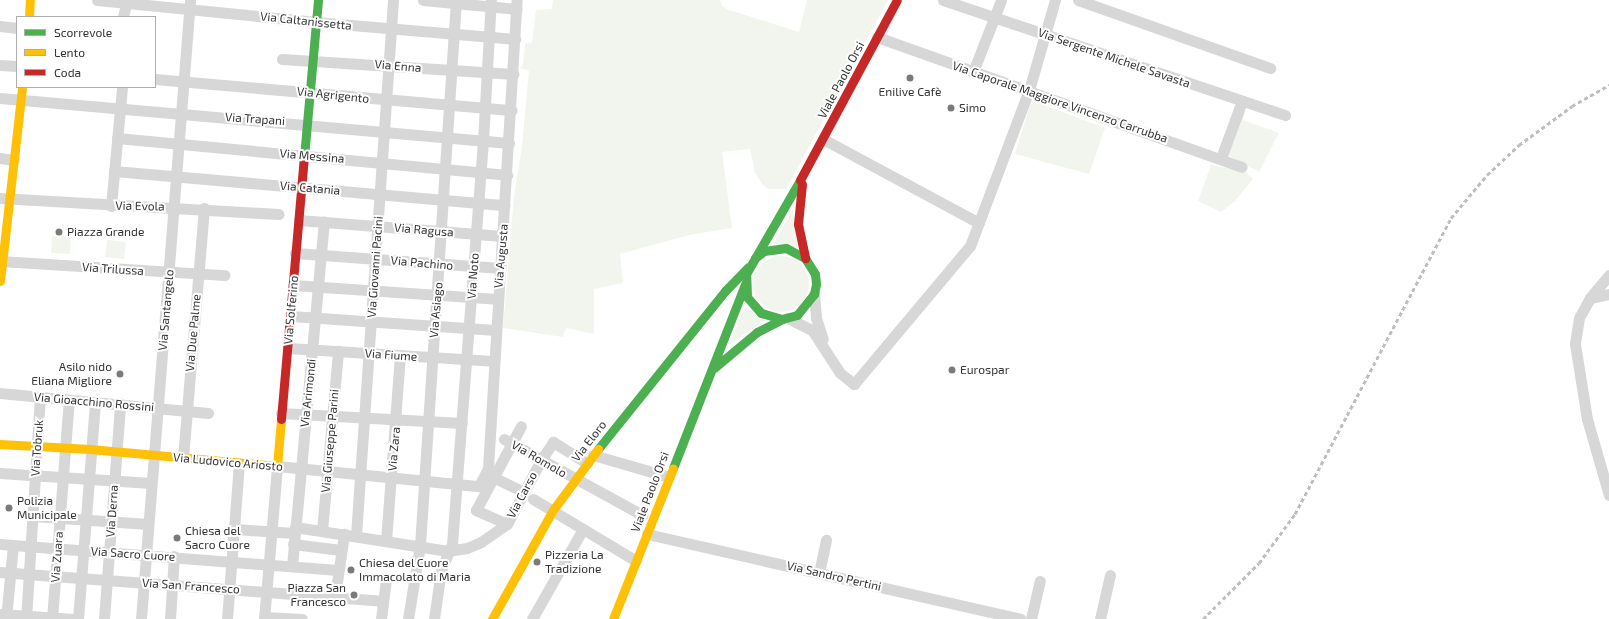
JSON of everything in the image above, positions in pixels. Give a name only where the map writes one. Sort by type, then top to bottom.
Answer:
[{"type":"street","points":[[29,16],[30,0]]},
{"type":"street","name":"Via Caltanissetta","points":[[97,0],[190,4],[316,22],[515,38]]},
{"type":"street","name":"Via Solferino","points":[[264,618],[265,591],[314,60],[318,0]]},
{"type":"street","name":"Via Giovanni Pacini","points":[[356,535],[393,0]]},
{"type":"street","points":[[422,0],[517,4]]},
{"type":"street","name":"Viale Paolo Orsi","points":[[805,171],[897,0]]},
{"type":"street","name":"Via Sergente Michele Savasta","points":[[943,0],[1285,115]]},
{"type":"street","points":[[973,72],[1001,0]]},
{"type":"street","points":[[725,291],[744,296],[761,313],[785,318],[812,330],[827,350],[840,373],[854,384],[970,246],[1029,90],[1055,0]]},
{"type":"street","points":[[1078,0],[1270,68]]},
{"type":"street","name":"Via Asiago","points":[[408,619],[420,545],[432,358],[436,328],[447,170],[456,1]]},
{"type":"street","points":[[123,16],[126,2]]},
{"type":"street","name":"Via Noto","points":[[434,619],[441,570],[452,544],[481,173],[491,3]]},
{"type":"street","name":"Via Santangelo","points":[[141,619],[154,455],[156,408],[178,176],[190,4]]},
{"type":"street","name":"Via Augusta","points":[[456,485],[479,486],[488,468],[493,414],[493,361],[512,110],[517,4]]},
{"type":"street","points":[[0,26],[16,28]]},
{"type":"street","name":"Via Caporale Maggiore Vincenzo Carrubba","points":[[877,37],[1221,158],[1242,167]]},
{"type":"street","name":"Via Enna","points":[[282,59],[514,74]]},
{"type":"street","points":[[0,65],[16,66]]},
{"type":"street","name":"Via Agrigento","points":[[156,79],[512,110]]},
{"type":"street","points":[[0,281],[5,198],[14,160],[22,88]]},
{"type":"street","points":[[111,206],[122,88]]},
{"type":"street","name":"Via Trapani","points":[[0,98],[307,123],[509,143]]},
{"type":"street","points":[[1221,158],[1242,101]]},
{"type":"street","name":"Via Messina","points":[[117,138],[507,175]]},
{"type":"street","points":[[822,139],[979,223]]},
{"type":"street","points":[[0,158],[14,160]]},
{"type":"street","name":"Via Catania","points":[[114,170],[505,205]]},
{"type":"street","points":[[805,171],[798,204],[798,224],[805,258],[815,274],[814,294],[816,318],[827,350]]},
{"type":"street","points":[[744,296],[745,284],[752,261],[805,171]]},
{"type":"street","name":"Via Evola","points":[[5,198],[111,206],[204,208],[279,214]]},
{"type":"street","name":"Via Due Palme","points":[[183,458],[204,208]]},
{"type":"street","name":"Via Ragusa","points":[[299,220],[502,236]]},
{"type":"street","name":"Via Arimondi","points":[[292,566],[324,221]]},
{"type":"street","points":[[752,261],[764,251],[786,248],[805,258]]},
{"type":"street","name":"Via Pachino","points":[[295,253],[322,254],[474,268],[500,268]]},
{"type":"street","name":"Via Trilussa","points":[[1,261],[169,273],[225,275]]},
{"type":"street","name":"Via Eloro","points":[[492,619],[552,510],[590,459],[725,291],[752,261]]},
{"type":"street","points":[[1609,275],[1590,298],[1579,318],[1575,344],[1587,419],[1609,495]]},
{"type":"street","points":[[293,284],[438,297],[498,299]]},
{"type":"street","points":[[710,373],[729,353],[758,332],[804,309],[814,294]]},
{"type":"street","points":[[1590,298],[1609,294]]},
{"type":"street","name":"Viale Paolo Orsi","points":[[613,619],[636,561],[645,524],[669,477],[710,373],[744,296]]},
{"type":"street","points":[[291,316],[436,328],[496,330]]},
{"type":"street","name":"Via Fiume","points":[[288,348],[493,361]]},
{"type":"street","name":"Via Giuseppe Parini","points":[[322,531],[338,351]]},
{"type":"street","name":"Via Zara","points":[[386,541],[400,356]]},
{"type":"street","name":"Via Gioacchino Rossini","points":[[0,393],[40,398],[120,404],[187,413],[208,413]]},
{"type":"street","name":"Via Tobruk","points":[[26,617],[40,398]]},
{"type":"street","name":"Via Zuara","points":[[53,618],[59,517],[69,400]]},
{"type":"street","points":[[78,619],[81,551],[95,402]]},
{"type":"street","name":"Via Derna","points":[[104,619],[120,404]]},
{"type":"street","points":[[281,413],[462,423]]},
{"type":"street","points":[[507,524],[476,510],[494,477],[508,441],[521,426]]},
{"type":"street","name":"Via Romolo","points":[[508,441],[575,479],[645,524]]},
{"type":"street","name":"Via Carso","points":[[448,551],[467,548],[481,542],[507,524],[528,495],[541,460],[553,442],[590,459]]},
{"type":"street","name":"Via Ludovico Ariosto","points":[[0,444],[117,451],[456,485]]},
{"type":"street","points":[[590,459],[669,477]]},
{"type":"street","points":[[227,619],[235,529],[238,463]]},
{"type":"street","points":[[0,473],[87,480],[114,480],[151,483]]},
{"type":"street","points":[[494,477],[528,495],[636,561]]},
{"type":"street","points":[[33,516],[148,524]]},
{"type":"street","name":"Via Sandro Pertini","points":[[645,524],[819,573],[1020,619]]},
{"type":"street","points":[[235,529],[271,531],[294,535],[341,550]]},
{"type":"street","points":[[532,619],[583,529]]},
{"type":"street","points":[[294,535],[322,531],[420,545],[448,551]]},
{"type":"street","points":[[335,596],[344,534]]},
{"type":"street","points":[[819,573],[826,540]]},
{"type":"street","name":"Via Sacro Cuore","points":[[0,544],[81,551],[174,556],[338,570]]},
{"type":"street","points":[[13,545],[5,572],[4,616],[74,619]]},
{"type":"street","points":[[170,619],[174,556]]},
{"type":"street","name":"Via San Francesco","points":[[5,572],[335,596],[382,601]]},
{"type":"street","points":[[1100,619],[1110,576]]},
{"type":"street","points":[[381,619],[382,601],[386,579]]},
{"type":"street","points":[[1031,619],[1040,580]]},
{"type":"street","points":[[264,618],[302,619]]},
{"type":"shaded area","points":[[553,0],[720,0],[722,6],[729,10],[799,32],[807,0],[888,0],[786,189],[768,189],[763,185],[755,173],[750,149],[722,152],[732,228],[689,235],[620,254],[623,283],[594,289],[594,334],[566,328],[563,337],[503,328],[514,197],[522,146],[529,71],[520,68],[523,65],[525,44],[532,42],[536,10],[552,9]]},
{"type":"shaded area","points":[[1036,102],[1105,128],[1089,174],[1015,154],[1030,105]]},
{"type":"shaded area","points":[[1246,106],[1243,120],[1279,133],[1259,172],[1226,154]]},
{"type":"shaded area","points":[[1211,165],[1246,172],[1253,179],[1235,201],[1221,212],[1198,201]]},
{"type":"shaded area","points":[[793,209],[799,248],[773,244]]},
{"type":"shaded area","points":[[52,236],[71,237],[70,254],[51,253]]},
{"type":"shaded area","points":[[107,240],[126,242],[124,259],[105,257]]},
{"type":"shaded area","points":[[781,256],[792,258],[801,264],[807,273],[809,284],[807,295],[801,304],[792,310],[781,312],[770,310],[761,304],[755,295],[753,284],[755,273],[761,264],[770,258]]},
{"type":"shaded area","points":[[745,307],[765,320],[730,344],[744,308]]},
{"type":"railway","points":[[1203,619],[1259,563],[1295,514],[1451,218],[1487,175],[1519,145],[1572,106],[1609,85]]},
{"type":"traffic: fast","points":[[304,157],[318,0]]},
{"type":"traffic: fast","points":[[755,258],[764,251],[786,248],[805,258],[815,274],[816,284],[814,294],[797,315],[782,319],[761,313],[747,297],[746,274],[800,180]]},
{"type":"traffic: fast","points":[[598,449],[725,291],[748,267]]},
{"type":"traffic: fast","points":[[673,468],[745,284]]},
{"type":"traffic: fast","points":[[714,368],[757,332],[782,319]]},
{"type":"traffic: slow","points":[[29,16],[30,0]]},
{"type":"traffic: slow","points":[[0,281],[22,88]]},
{"type":"traffic: slow","points":[[0,444],[90,449],[277,466],[281,419]]},
{"type":"traffic: slow","points":[[492,619],[553,510],[598,449]]},
{"type":"traffic: slow","points":[[613,619],[673,468]]},
{"type":"traffic: jam","points":[[800,180],[897,0]]},
{"type":"traffic: jam","points":[[281,419],[304,157]]},
{"type":"traffic: jam","points":[[802,184],[798,224],[805,258]]},
{"type":"place","name":"Enilive Cafè","points":[[910,78]]},
{"type":"place","name":"Simo","points":[[951,108]]},
{"type":"place","name":"Piazza Grande","points":[[59,232]]},
{"type":"place","name":"Eurospar","points":[[952,370]]},
{"type":"place","name":"Asilo nido Eliana Migliore","points":[[120,374]]},
{"type":"place","name":"Polizia Municipale","points":[[9,508]]},
{"type":"place","name":"Chiesa del Sacro Cuore","points":[[177,538]]},
{"type":"place","name":"Pizzeria La Tradizione","points":[[537,562]]},
{"type":"place","name":"Chiesa del Cuore Immacolato di Maria","points":[[351,570]]},
{"type":"place","name":"Piazza San Francesco","points":[[354,595]]}]
